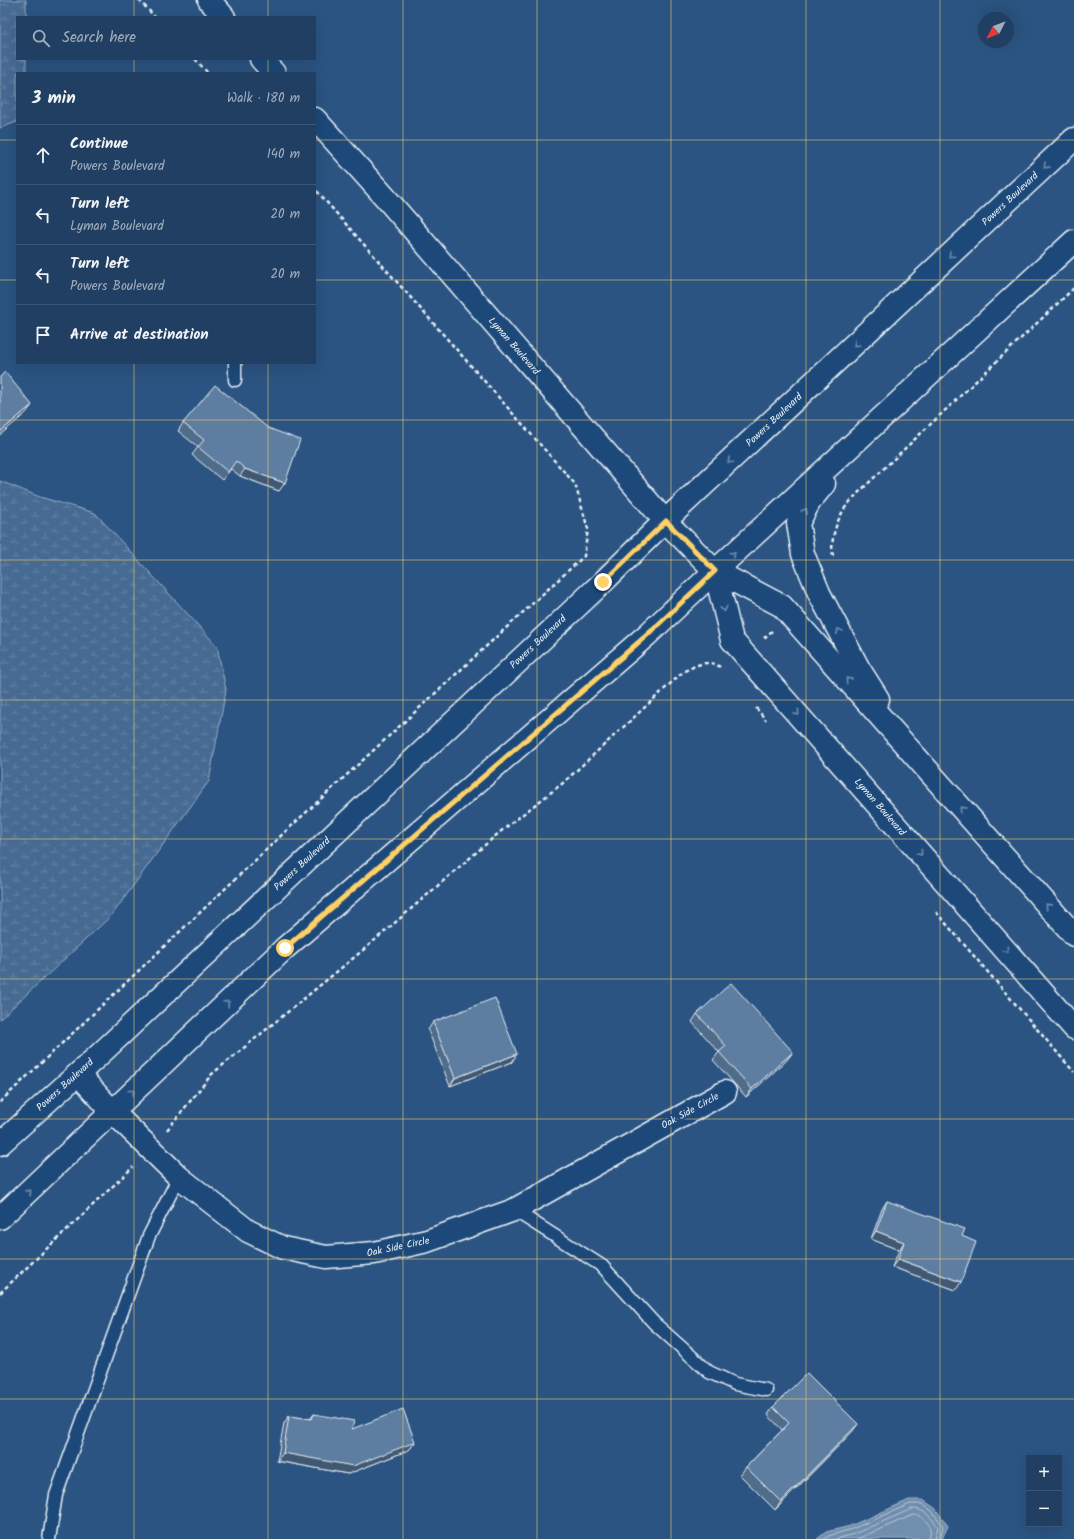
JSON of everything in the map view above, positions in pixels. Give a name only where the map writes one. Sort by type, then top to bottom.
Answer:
[{"type":"main road","points":[[209,0],[223,16]]},
{"type":"main road","points":[[262,60],[273,72]]},
{"type":"main road","name":"Lyman Boulevard","points":[[316,120],[666,521],[715,571],[782,606],[1074,935]]},
{"type":"main road","name":"Powers Boulevard","points":[[0,1144],[78,1074],[1074,139]]},
{"type":"main road","points":[[0,1218],[285,948],[647,635],[1074,241]]},
{"type":"main road","points":[[859,439],[810,501],[798,523],[803,554],[819,593],[859,669],[909,749]]},
{"type":"main road","name":"Lyman Boulevard","points":[[715,571],[732,640],[1074,1028]]},
{"type":"main road","name":"Oak Side Circle","points":[[78,1074],[112,1111],[179,1177],[248,1231],[283,1248],[326,1257],[374,1253],[427,1241],[514,1210],[725,1092]]},
{"type":"lane","points":[[235,364],[235,380]]},
{"type":"lane","points":[[49,1539],[56,1495],[146,1244],[179,1177]]},
{"type":"lane","points":[[514,1210],[602,1266],[654,1323],[709,1372],[735,1384],[766,1390]]},
{"type":"path","points":[[139,0],[154,16]]},
{"type":"path","points":[[196,60],[207,72]]},
{"type":"path","points":[[0,1102],[280,837],[584,556],[588,529],[575,484],[316,189]]},
{"type":"path","points":[[834,563],[831,550],[835,530],[844,510],[857,494],[1074,288]]},
{"type":"path","points":[[0,1294],[152,1150],[212,1074],[374,941],[500,832],[563,783],[684,671],[701,663],[716,664],[721,668]]},
{"type":"green space","points":[[0,0],[26,0],[26,16],[16,16],[16,60],[26,60],[26,72],[16,72],[16,122],[0,128]]},
{"type":"green space","points":[[0,481],[40,497],[95,513],[217,646],[226,690],[209,781],[112,915],[0,1019]]},
{"type":"water","points":[[909,1500],[923,1500],[935,1508],[948,1526],[942,1539],[817,1539],[826,1532],[850,1526]]},
{"type":"building","points":[[5,372],[32,405],[0,432],[0,377]]},
{"type":"building","points":[[215,385],[268,428],[300,440],[285,483],[245,469],[236,461],[228,472],[198,447],[204,440],[183,423]]},
{"type":"building","points":[[731,983],[793,1052],[752,1089],[719,1052],[726,1046],[697,1014]]},
{"type":"building","points":[[495,998],[517,1054],[455,1078],[433,1022]]},
{"type":"building","points":[[887,1201],[965,1229],[962,1236],[976,1242],[961,1282],[898,1259],[904,1242],[876,1231]]},
{"type":"building","points":[[807,1373],[858,1424],[781,1502],[746,1467],[789,1423],[773,1407]]},
{"type":"building","points":[[403,1409],[415,1442],[353,1466],[283,1453],[289,1416],[312,1419],[314,1414],[354,1421],[352,1429]]},
{"type":"route","points":[[285,948],[647,635],[715,571],[666,521],[603,582]]}]
